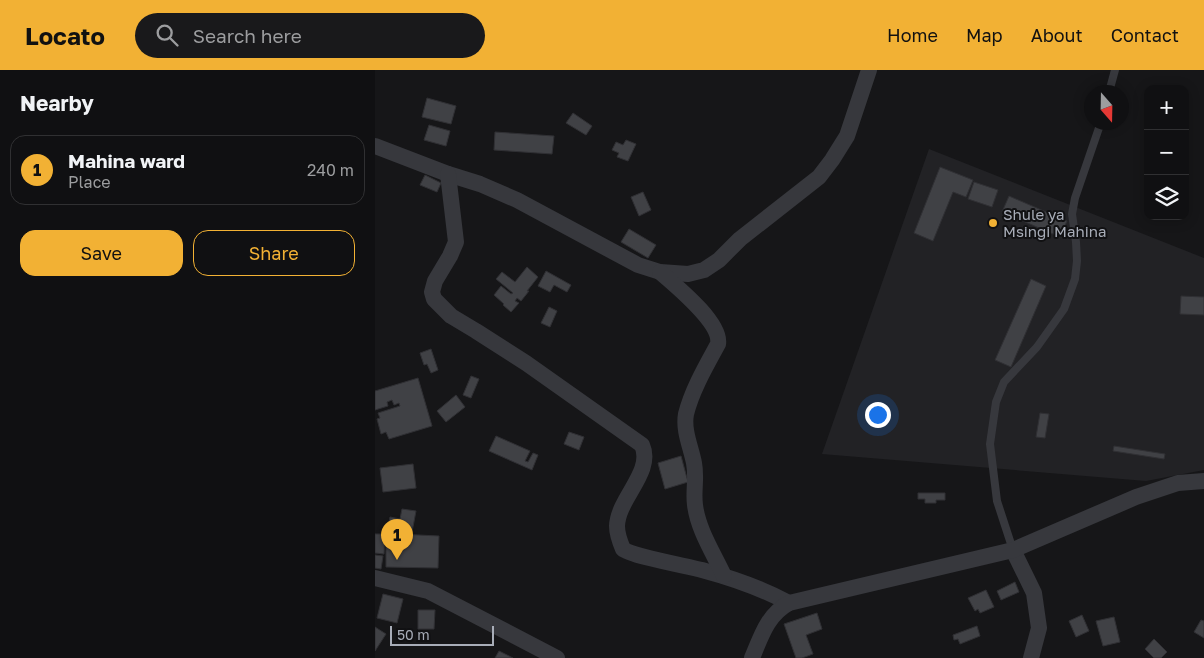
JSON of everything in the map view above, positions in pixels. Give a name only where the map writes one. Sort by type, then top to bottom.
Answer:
[{"type":"street","points":[[375,146],[480,184],[517,200],[638,265],[660,272],[688,274],[704,270],[719,260],[739,239],[819,177],[833,160],[847,136],[869,70]]},
{"type":"street","points":[[448,174],[456,242],[435,281],[432,292],[434,299],[451,316],[526,364],[643,445],[645,460],[641,472],[623,505],[617,525],[620,541],[625,551],[724,576],[769,592],[789,603]]},
{"type":"street","points":[[660,272],[690,299],[709,320],[717,335],[718,344],[691,399],[686,416],[686,429],[696,471],[694,495],[696,512],[724,576]]},
{"type":"street","points":[[752,658],[771,617],[789,603],[1013,550],[1136,497],[1178,483],[1204,481]]},
{"type":"street","points":[[1013,550],[1033,594],[1037,611],[1039,628],[1031,658]]},
{"type":"street","points":[[375,578],[428,591],[557,658]]},
{"type":"lane","points":[[1111,85],[1115,70]]},
{"type":"lane","points":[[1013,550],[997,501],[990,444],[996,402],[1003,382],[1037,347],[1064,309],[1075,279],[1077,261],[1077,242],[1072,214],[1073,206],[1098,130]]},
{"type":"shaded area","points":[[929,149],[1204,258],[1204,470],[1146,481],[822,454]]},
{"type":"building","points":[[427,98],[456,106],[451,124],[422,117]]},
{"type":"building","points":[[573,113],[592,126],[586,135],[566,123]]},
{"type":"building","points":[[429,125],[450,131],[446,146],[424,140]]},
{"type":"building","points":[[495,132],[554,136],[552,154],[494,150]]},
{"type":"building","points":[[626,140],[636,144],[628,161],[617,157],[619,153],[612,150],[616,142],[623,145]]},
{"type":"building","points":[[940,167],[973,180],[966,197],[953,192],[933,241],[914,233]]},
{"type":"building","points":[[425,175],[441,183],[437,192],[420,185]]},
{"type":"building","points":[[974,182],[998,190],[992,207],[968,199]]},
{"type":"building","points":[[643,192],[651,210],[639,216],[631,197]]},
{"type":"building","points":[[1009,196],[1067,221],[1060,237],[1002,212]]},
{"type":"building","points":[[629,229],[656,245],[648,258],[621,242]]},
{"type":"building","points":[[527,267],[538,277],[521,301],[517,298],[515,301],[519,303],[511,312],[494,295],[501,286],[511,294],[513,293],[496,279],[502,272],[515,282]]},
{"type":"building","points":[[546,271],[571,285],[567,292],[554,285],[550,292],[538,286]]},
{"type":"building","points":[[1031,279],[1046,286],[1011,367],[995,360]]},
{"type":"building","points":[[1181,296],[1204,297],[1204,315],[1180,314]]},
{"type":"building","points":[[549,307],[557,311],[550,327],[541,323]]},
{"type":"building","points":[[431,349],[438,370],[431,373],[427,364],[424,365],[420,353]]},
{"type":"building","points":[[471,376],[479,379],[471,398],[463,395]]},
{"type":"building","points":[[418,378],[432,426],[389,439],[386,432],[381,434],[377,419],[380,418],[378,413],[400,406],[399,403],[394,405],[392,400],[387,402],[388,406],[375,410],[375,391]]},
{"type":"building","points":[[456,395],[465,407],[446,422],[437,411]]},
{"type":"building","points":[[1040,413],[1049,414],[1045,438],[1036,437]]},
{"type":"building","points":[[569,432],[584,437],[579,450],[564,444]]},
{"type":"building","points":[[496,436],[530,451],[525,461],[528,462],[533,453],[538,455],[532,470],[489,451]]},
{"type":"building","points":[[1114,446],[1165,454],[1164,459],[1113,451]]},
{"type":"building","points":[[681,456],[688,482],[665,489],[658,463]]},
{"type":"building","points":[[413,464],[416,488],[383,492],[380,468]]},
{"type":"building","points":[[918,493],[945,493],[945,500],[936,500],[936,503],[925,503],[925,499],[918,499]]},
{"type":"building","points":[[402,509],[416,511],[412,532],[388,528],[390,517],[400,519]]},
{"type":"building","points":[[375,534],[385,534],[384,554],[375,553]]},
{"type":"building","points":[[397,534],[439,536],[438,568],[386,567],[386,544],[397,544]]},
{"type":"building","points":[[375,555],[383,556],[381,569],[375,568]]},
{"type":"building","points":[[1015,582],[1019,592],[1001,600],[997,591]]},
{"type":"building","points":[[986,590],[994,607],[980,613],[978,609],[975,611],[968,598]]},
{"type":"building","points":[[383,594],[403,599],[397,623],[377,618]]},
{"type":"building","points":[[418,610],[435,610],[434,629],[418,629]]},
{"type":"building","points":[[817,613],[822,629],[806,635],[813,654],[796,658],[784,624]]},
{"type":"building","points":[[1082,615],[1089,631],[1076,637],[1069,621]]},
{"type":"building","points":[[1114,617],[1120,642],[1103,646],[1096,621]]},
{"type":"building","points":[[1201,620],[1204,621],[1204,638],[1194,632]]},
{"type":"building","points":[[977,626],[980,636],[960,644],[958,639],[954,640],[953,635]]},
{"type":"building","points":[[375,627],[386,634],[375,651]]},
{"type":"building","points":[[1154,639],[1167,652],[1161,658],[1154,658],[1145,649]]},
{"type":"building","points":[[499,651],[513,658],[495,658]]},
{"type":"place","name":"Shule ya Msingi Mahina","points":[[993,223]]},
{"type":"place","name":"Mahina ward","points":[[397,560]]}]
